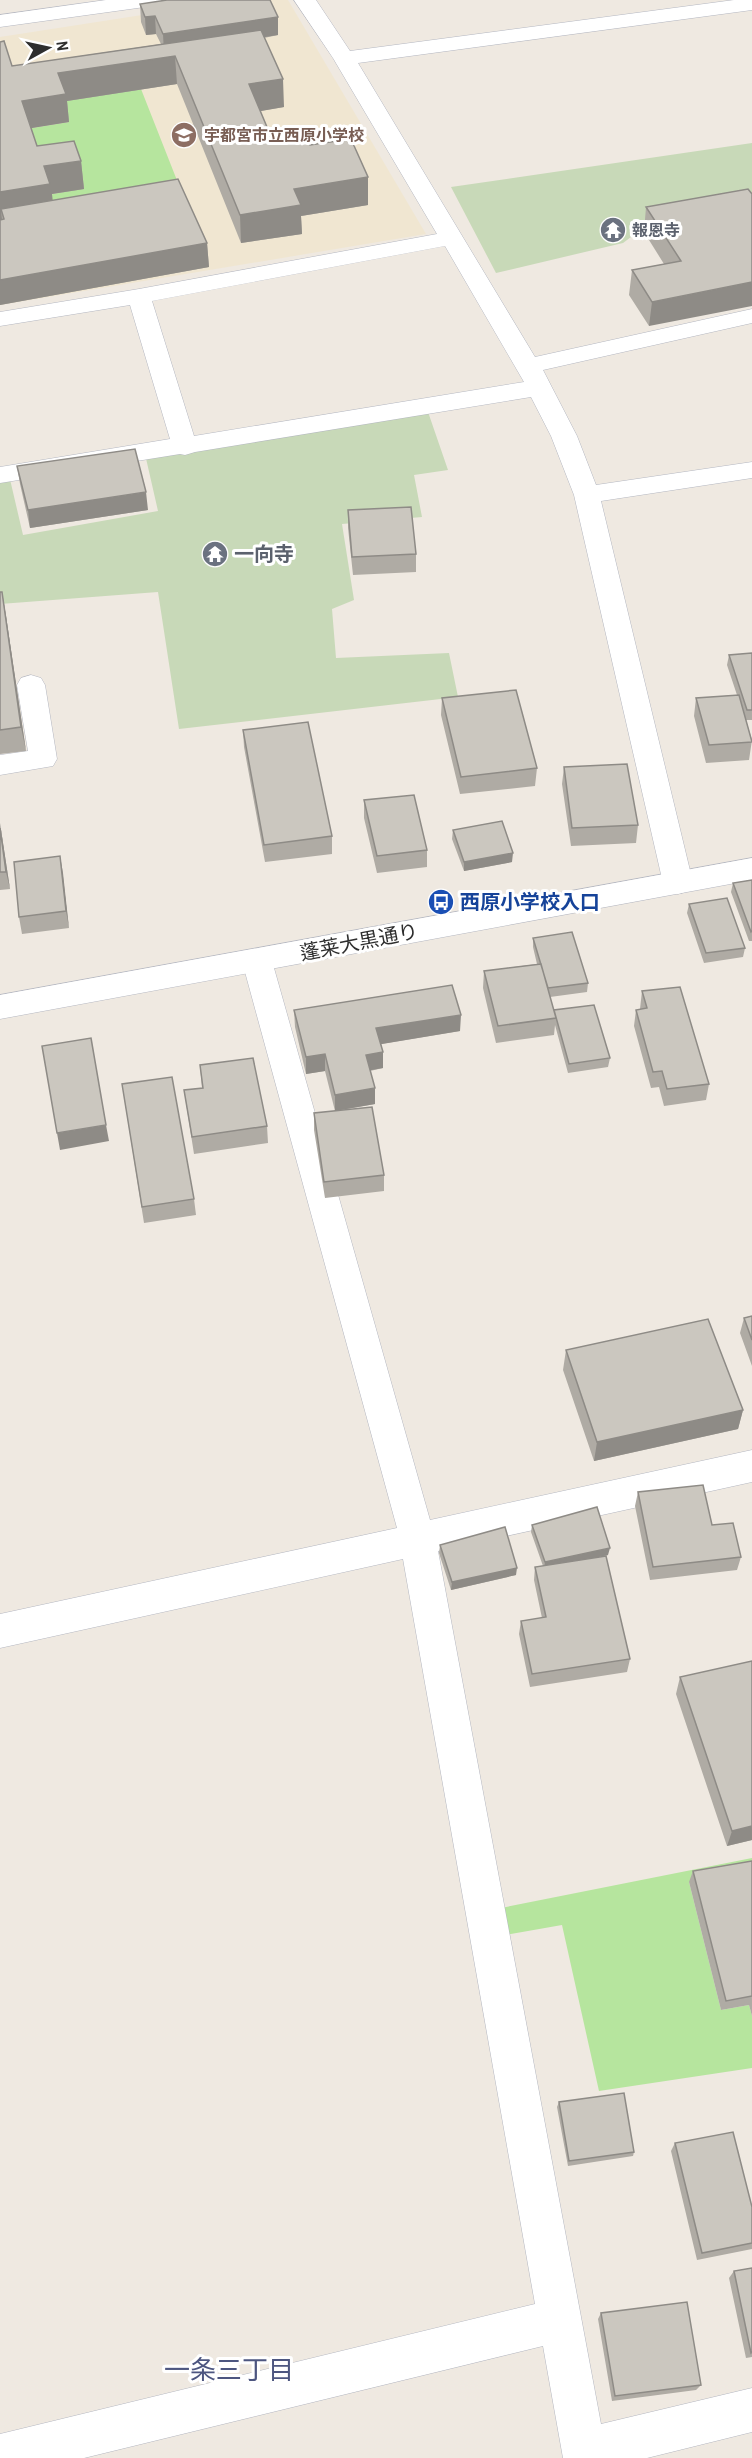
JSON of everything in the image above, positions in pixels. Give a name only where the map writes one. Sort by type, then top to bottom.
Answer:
[{"type":"street","points":[[0,21],[152,0]]},
{"type":"street","points":[[305,0],[344,58],[452,238],[533,377],[564,436],[587,495],[678,883]]},
{"type":"street","points":[[344,58],[692,6],[752,4]]},
{"type":"street","points":[[0,318],[139,296],[452,238]]},
{"type":"street","points":[[139,296],[184,447]]},
{"type":"street","points":[[0,475],[184,447],[533,377],[752,316]]},
{"type":"street","points":[[587,495],[752,470]]},
{"type":"street","points":[[0,765],[43,759],[31,685]]},
{"type":"street","name":"蓬莱大黒通り","points":[[0,1007],[752,869]]},
{"type":"street","points":[[257,961],[418,1540],[584,2455],[752,2410]]},
{"type":"street","points":[[0,1631],[752,1466]]},
{"type":"street","points":[[0,2456],[560,2320]]},
{"type":"shaded area","name":"宇都宮市立西原小学校","points":[[239,0],[288,0],[426,234],[0,305],[0,37]]},
{"type":"green space","points":[[141,89],[180,188],[52,208],[48,195],[84,188],[41,174],[26,129],[69,122],[62,101]]},
{"type":"green space","points":[[752,143],[752,215],[748,210],[643,228],[623,243],[496,273],[451,187]]},
{"type":"green space","name":"一向寺","points":[[427,409],[448,470],[414,475],[422,517],[342,524],[354,600],[332,609],[336,658],[449,653],[458,697],[179,729],[158,592],[0,604],[0,477],[9,475],[23,535],[158,511],[145,454]]},
{"type":"green space","points":[[752,1858],[752,1871],[689,1882],[721,2010],[749,2005],[752,2016],[752,2068],[599,2091],[562,1925],[505,1935],[501,1908]]},
{"type":"building","points":[[167,0],[270,0],[278,17],[163,34],[155,16],[145,17],[140,4]]},
{"type":"building","points":[[261,30],[283,79],[249,84],[272,139],[305,134],[310,145],[351,139],[368,177],[294,189],[301,205],[240,215],[175,56],[58,73],[66,94],[22,101],[37,146],[74,141],[81,161],[44,166],[50,184],[0,192],[0,42],[4,41],[12,66]]},
{"type":"building","points":[[178,179],[207,243],[0,280],[0,220],[4,219],[1,209]]},
{"type":"building","points":[[748,189],[752,194],[752,282],[652,302],[632,270],[681,261],[646,207]]},
{"type":"building","points":[[135,449],[146,492],[28,510],[17,466]]},
{"type":"building","points":[[411,507],[416,554],[352,557],[348,510]]},
{"type":"building","points":[[0,592],[2,592],[21,727],[0,730]]},
{"type":"building","points":[[752,653],[752,710],[747,710],[729,655]]},
{"type":"building","points":[[516,690],[537,768],[461,777],[442,698]]},
{"type":"building","points":[[739,695],[752,742],[709,745],[696,698]]},
{"type":"building","points":[[308,722],[332,836],[264,845],[243,730]]},
{"type":"building","points":[[627,764],[638,825],[572,828],[564,767]]},
{"type":"building","points":[[414,795],[427,850],[377,856],[364,800]]},
{"type":"building","points":[[502,821],[513,853],[464,862],[453,830]]},
{"type":"building","points":[[0,828],[6,872],[0,872]]},
{"type":"building","points":[[60,856],[66,911],[19,917],[14,862]]},
{"type":"building","points":[[752,880],[752,931],[751,932],[733,883]]},
{"type":"building","points":[[727,898],[745,948],[706,953],[689,904]]},
{"type":"building","points":[[572,932],[588,983],[548,988],[533,938]]},
{"type":"building","points":[[541,964],[556,1018],[498,1026],[484,971]]},
{"type":"building","points":[[452,985],[461,1015],[376,1028],[383,1052],[366,1055],[375,1088],[335,1095],[325,1054],[306,1057],[294,1010]]},
{"type":"building","points":[[680,987],[709,1084],[667,1089],[662,1071],[653,1072],[636,1010],[647,1008],[642,991]]},
{"type":"building","points":[[594,1005],[610,1058],[569,1064],[554,1010]]},
{"type":"building","points":[[91,1038],[106,1125],[57,1133],[42,1046]]},
{"type":"building","points":[[253,1058],[267,1126],[192,1137],[184,1090],[203,1088],[200,1065]]},
{"type":"building","points":[[172,1077],[194,1199],[142,1207],[122,1084]]},
{"type":"building","points":[[372,1107],[384,1175],[324,1182],[314,1113]]},
{"type":"building","points":[[752,1316],[752,1340],[744,1318]]},
{"type":"building","points":[[708,1319],[743,1410],[597,1442],[566,1350]]},
{"type":"building","points":[[703,1485],[712,1525],[733,1523],[741,1557],[653,1567],[638,1492]]},
{"type":"building","points":[[597,1507],[610,1548],[545,1562],[532,1525]]},
{"type":"building","points":[[505,1527],[517,1568],[452,1582],[440,1545]]},
{"type":"building","points":[[606,1556],[630,1659],[532,1674],[521,1621],[546,1617],[535,1567]]},
{"type":"building","points":[[752,1661],[752,1826],[732,1831],[680,1677]]},
{"type":"building","points":[[752,1861],[752,1996],[726,2001],[693,1871]]},
{"type":"building","points":[[624,2093],[634,2152],[569,2161],[559,2102]]},
{"type":"building","points":[[733,2132],[752,2207],[752,2243],[702,2253],[675,2143]]},
{"type":"building","points":[[752,2268],[752,2352],[751,2353],[734,2271]]},
{"type":"building","points":[[687,2302],[701,2385],[615,2396],[601,2313]]},
{"type":"place","name":"宇都宮市立西原小学校","points":[[184,135]]},
{"type":"place","name":"報恩寺","points":[[613,230]]},
{"type":"place","name":"一向寺","points":[[215,554]]},
{"type":"place","name":"西原小学校入口","points":[[441,902]]},
{"type":"district","name":"一条三丁目","points":[[229,2370]]}]
